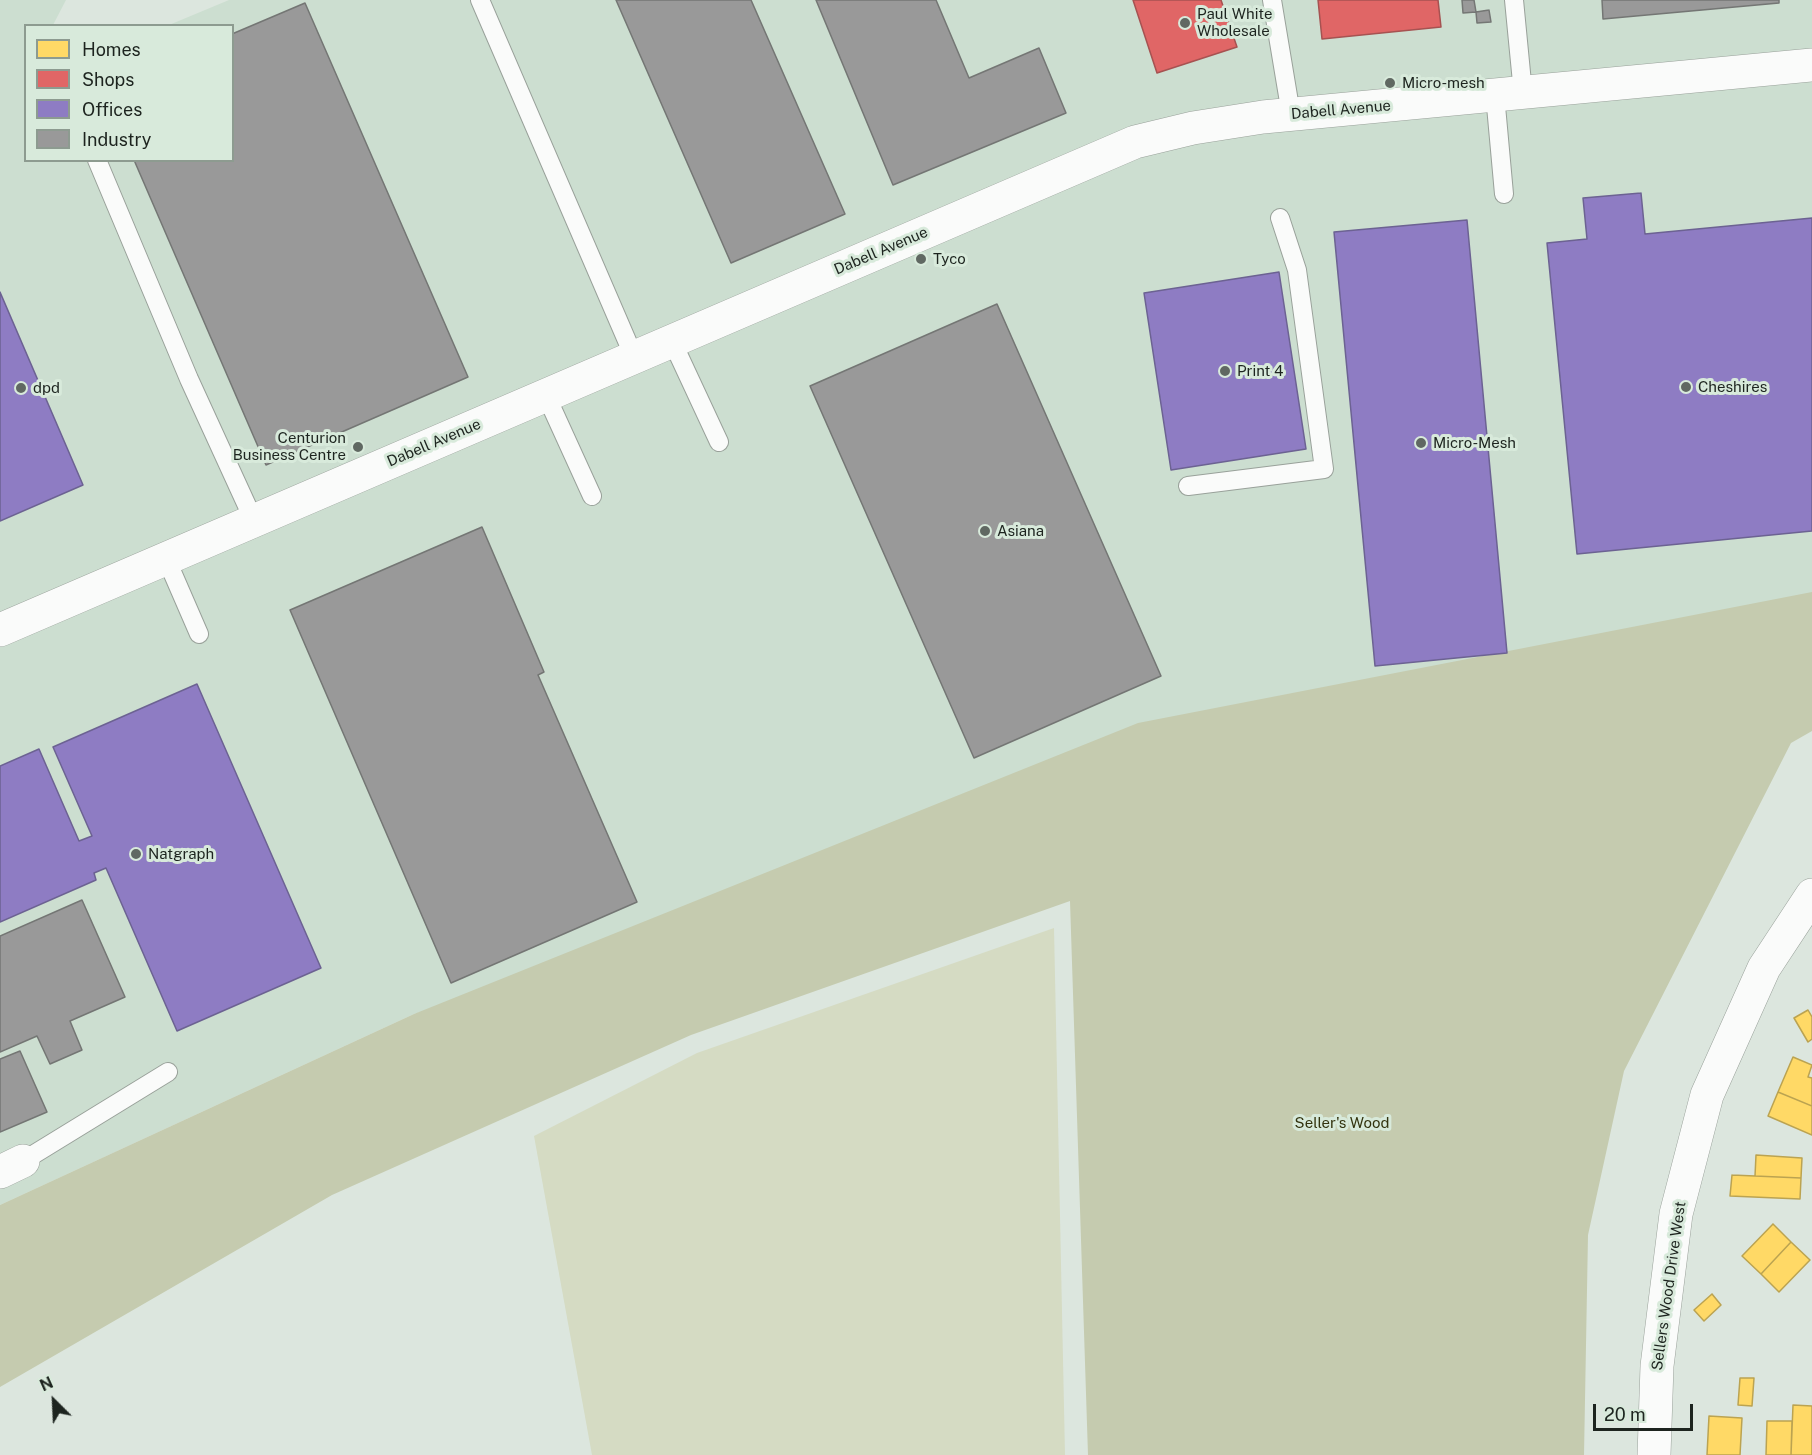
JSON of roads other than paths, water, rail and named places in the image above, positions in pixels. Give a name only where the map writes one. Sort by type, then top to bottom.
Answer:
[{"type":"street","name":"Dabell Avenue","points":[[0,630],[1135,142],[1193,128],[1291,114],[1812,65]]},
{"type":"street","name":"Sellers Wood Drive West","points":[[1654,1455],[1657,1366],[1676,1214],[1707,1095],[1764,968],[1812,895]]},
{"type":"lane","points":[[480,0],[634,357]]},
{"type":"lane","points":[[1272,0],[1291,114]]},
{"type":"lane","points":[[1504,194],[1514,0]]},
{"type":"lane","points":[[98,162],[189,379],[254,521]]},
{"type":"lane","points":[[1188,486],[1324,469],[1297,270],[1280,218]]},
{"type":"lane","points":[[672,341],[719,442]]},
{"type":"lane","points":[[546,395],[592,496]]},
{"type":"lane","points":[[166,558],[199,634]]},
{"type":"lane","points":[[11,1167],[168,1072]]},
{"type":"place","name":"Paul White Wholesale","points":[[1185,23]]},
{"type":"place","name":"Micro-mesh","points":[[1390,83]]},
{"type":"place","name":"Tyco","points":[[921,259]]},
{"type":"place","name":"Print 4","points":[[1225,371]]},
{"type":"place","name":"Cheshires","points":[[1686,387]]},
{"type":"place","name":"dpd","points":[[21,388]]},
{"type":"place","name":"Micro-Mesh","points":[[1421,443]]},
{"type":"place","name":"Centurion Business Centre","points":[[358,447]]},
{"type":"place","name":"Asiana","points":[[985,531]]},
{"type":"place","name":"Natgraph","points":[[136,854]]},
{"type":"park label","name":"Seller's Wood","points":[[1342,1123]]}]
